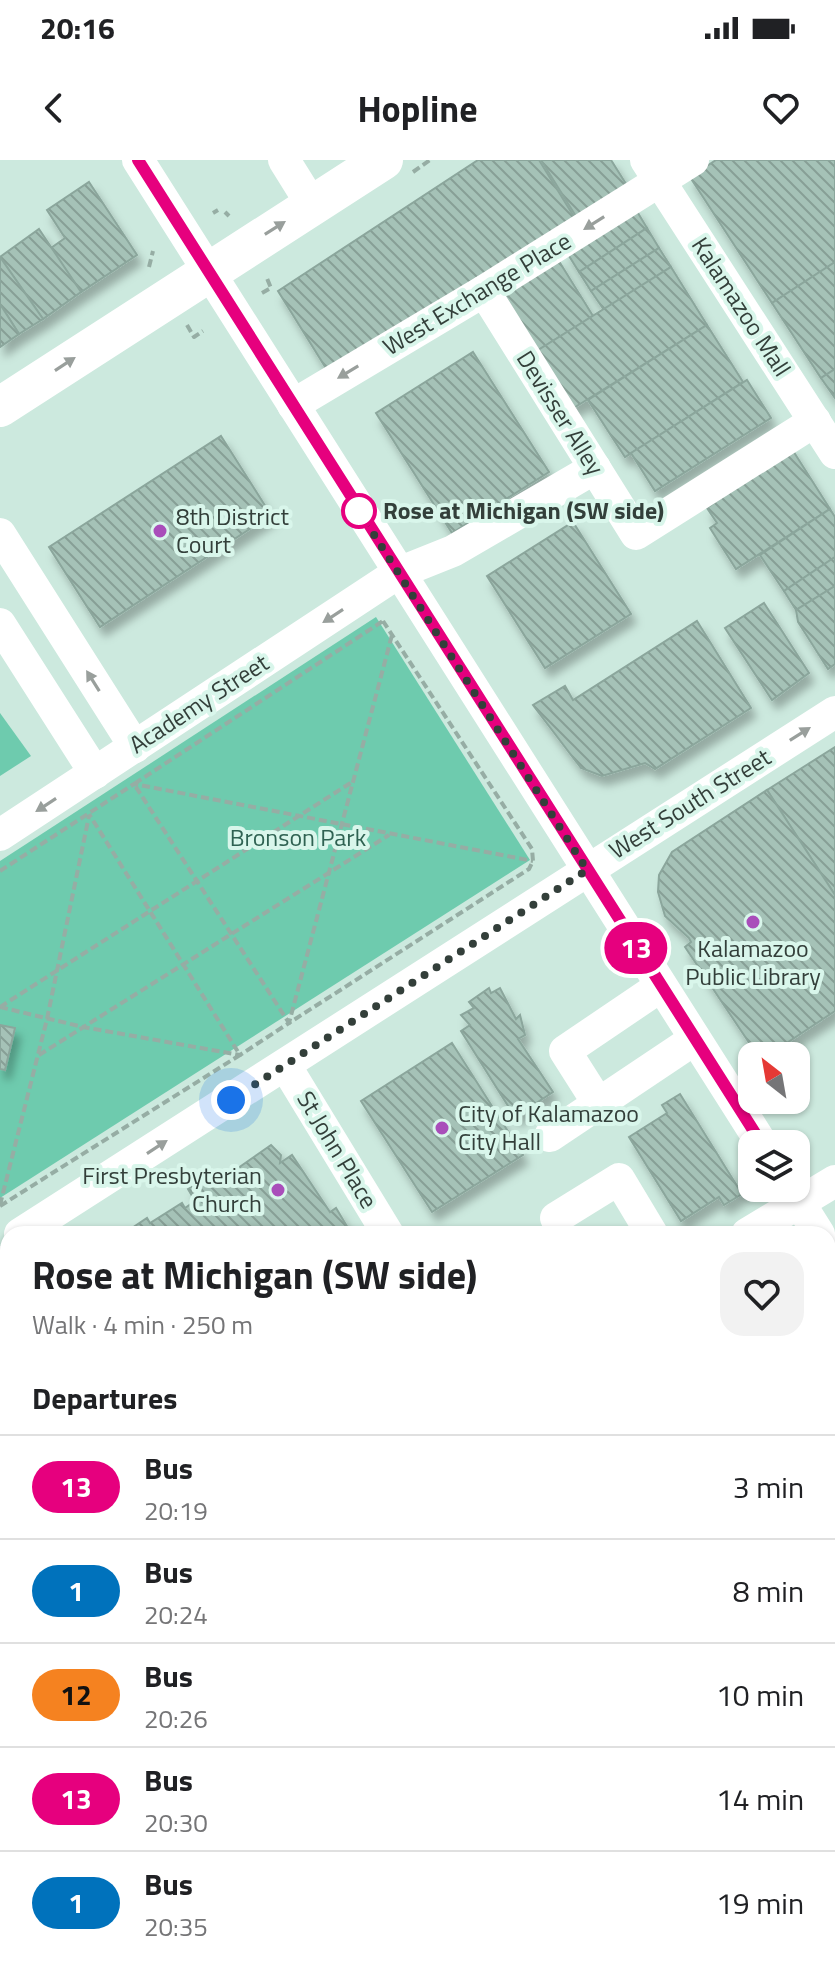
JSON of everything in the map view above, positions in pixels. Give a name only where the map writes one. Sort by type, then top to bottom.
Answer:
[{"type":"main road","points":[[0,407],[383,160]]},
{"type":"street","points":[[138,160],[753,1130]]},
{"type":"street","points":[[284,160],[312,205]]},
{"type":"street","name":"West Exchange Place","points":[[293,405],[484,291],[653,171],[693,160]]},
{"type":"street","name":"Kalamazoo Mall","points":[[653,171],[835,453]]},
{"type":"street","name":"Devisser Alley","points":[[484,291],[636,534],[815,421]]},
{"type":"street","name":"Academy Street","points":[[0,835],[398,573],[453,551],[595,468]]},
{"type":"street","points":[[0,534],[135,747]]},
{"type":"street","points":[[0,624],[95,773]]},
{"type":"street","name":"West South Street","points":[[33,1226],[835,712]]},
{"type":"street","points":[[598,1103],[565,1051],[661,986]]},
{"type":"street","points":[[550,1136],[695,1039]]},
{"type":"street","name":"St John Place","points":[[285,1065],[383,1226]]},
{"type":"street","points":[[556,1218],[619,1179],[647,1226]]},
{"type":"street","points":[[810,1190],[835,1181]]},
{"type":"street","points":[[757,1226],[786,1202]]},
{"type":"street","points":[[799,1202],[814,1226]]},
{"type":"path","points":[[149,267],[153,251]]},
{"type":"path","points":[[262,293],[271,288],[266,276]]},
{"type":"path","points":[[187,325],[194,337],[203,331]]},
{"type":"path","points":[[0,871],[383,621],[532,849],[533,861],[529,869],[0,1206]]},
{"type":"path","points":[[289,1023],[392,635]]},
{"type":"path","points":[[0,1007],[354,781]]},
{"type":"path","points":[[134,784],[533,861]]},
{"type":"path","points":[[134,784],[289,1023]]},
{"type":"path","points":[[89,814],[240,1055]]},
{"type":"path","points":[[0,1206],[39,1055],[89,814]]},
{"type":"path","points":[[39,1055],[390,834]]},
{"type":"path","points":[[0,1007],[83,1027],[240,1055]]},
{"type":"green space","name":"Bronson Park","points":[[376,617],[530,860],[0,1198],[0,861]]},
{"type":"green space","points":[[0,713],[31,756],[0,776]]},
{"type":"building","points":[[478,160],[539,160],[576,220],[329,373],[278,291]]},
{"type":"building","points":[[541,160],[611,160],[633,195],[582,226]]},
{"type":"building","points":[[716,160],[835,160],[835,262],[772,303],[690,177]]},
{"type":"building","points":[[89,182],[137,255],[81,292],[51,248],[65,238],[47,210]]},
{"type":"building","points":[[635,208],[647,228],[579,272],[566,251]]},
{"type":"building","points":[[647,228],[659,248],[591,291],[579,272]]},
{"type":"building","points":[[39,229],[81,292],[43,319],[0,257]]},
{"type":"building","points":[[659,248],[671,267],[604,310],[591,291]]},
{"type":"building","points":[[0,257],[43,319],[19,334],[0,304]]},
{"type":"building","points":[[557,258],[593,316],[535,352],[499,293]]},
{"type":"building","points":[[835,262],[835,369],[821,378],[772,303]]},
{"type":"building","points":[[671,267],[707,325],[572,409],[535,352]]},
{"type":"building","points":[[0,304],[19,334],[0,347]]},
{"type":"building","points":[[707,325],[743,382],[625,457],[588,400]]},
{"type":"building","points":[[473,352],[549,472],[452,533],[376,413]]},
{"type":"building","points":[[835,369],[835,398],[821,378]]},
{"type":"building","points":[[747,380],[771,418],[655,491],[631,453]]},
{"type":"building","name":"8th District Court","points":[[221,436],[271,515],[100,627],[49,547]]},
{"type":"building","points":[[790,446],[830,509],[736,569],[710,528],[717,523],[707,508]]},
{"type":"building","points":[[830,509],[835,517],[835,557],[784,591],[760,555]]},
{"type":"building","points":[[573,522],[631,614],[545,668],[487,576]]},
{"type":"building","points":[[835,557],[835,586],[796,610],[784,591]]},
{"type":"building","points":[[835,586],[835,664],[828,669],[798,622],[796,610]]},
{"type":"building","points":[[764,603],[809,673],[772,700],[725,628]]},
{"type":"building","points":[[697,621],[751,708],[655,769],[645,763],[602,776],[581,768],[533,705],[565,686],[573,700]]},
{"type":"building","points":[[835,747],[835,895],[767,790]]},
{"type":"building","name":"Kalamazoo Public Library","points":[[767,790],[835,895],[835,1011],[788,1042],[749,1042],[685,947],[691,942],[689,938],[665,916],[658,892],[659,875],[672,852]]},
{"type":"building","points":[[489,988],[491,993],[500,988],[516,1019],[520,1015],[525,1035],[518,1039],[553,1092],[515,1117],[461,1031],[470,1025],[461,1015],[474,1008],[469,1002]]},
{"type":"building","points":[[0,1025],[15,1028],[5,1070],[0,1069]]},
{"type":"building","name":"City of Kalamazoo City Hall","points":[[452,1043],[523,1155],[432,1212],[361,1101]]},
{"type":"building","points":[[680,1094],[738,1188],[738,1196],[724,1205],[719,1197],[681,1221],[629,1137],[667,1113],[662,1105]]},
{"type":"building","name":"First Presbyterian Church","points":[[271,1145],[281,1155],[280,1163],[292,1155],[330,1212],[336,1208],[347,1226],[135,1226],[147,1218],[150,1223],[182,1203],[185,1208],[195,1201],[188,1189],[212,1173],[218,1182]]},
{"type":"bus line","name":"13","points":[[138,160],[753,1130]]},
{"type":"place","name":"Rose at Michigan (SW side)","points":[[359,511]]},
{"type":"place","name":"8th District Court","points":[[160,531]]},
{"type":"place","name":"Kalamazoo Public Library","points":[[753,922]]},
{"type":"place","name":"City of Kalamazoo City Hall","points":[[442,1128]]},
{"type":"place","name":"First Presbyterian Church","points":[[278,1190]]},
{"type":"route","points":[[231,1100],[587,870],[359,511]]}]
